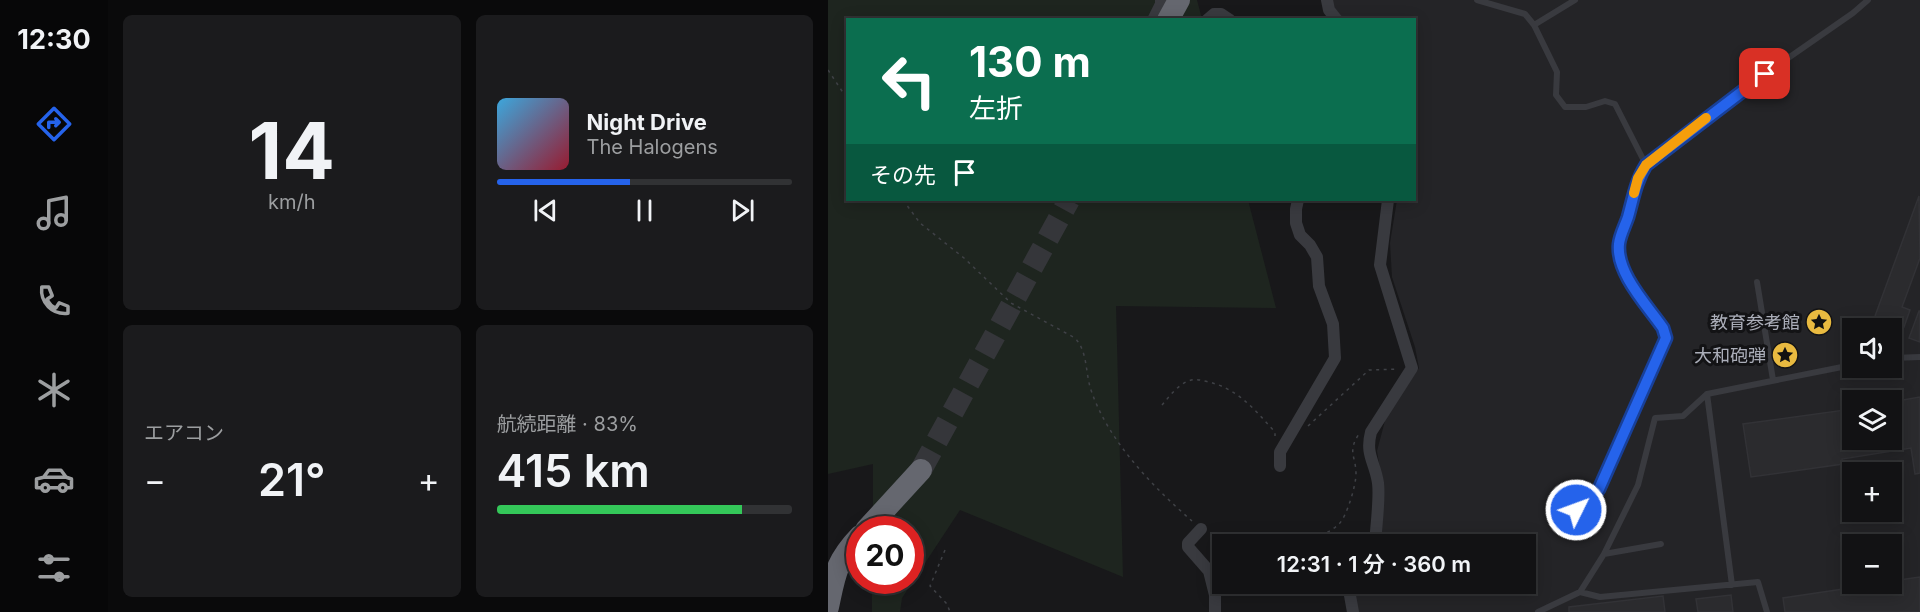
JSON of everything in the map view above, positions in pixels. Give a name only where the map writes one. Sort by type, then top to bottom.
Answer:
[{"type":"highway","points":[[1169,18],[1179,0]]},
{"type":"highway","points":[[879,516],[921,470]]},
{"type":"highway","points":[[828,607],[837,565],[846,550]]},
{"type":"street","points":[[1154,18],[1161,0]]},
{"type":"street","points":[[1327,0],[1329,10],[1335,18]]},
{"type":"street","points":[[1209,18],[1214,14],[1221,14],[1227,18]]},
{"type":"street","points":[[1280,462],[1280,452],[1335,358],[1336,344],[1333,324],[1319,286],[1317,257],[1300,235],[1296,223],[1298,201]]},
{"type":"street","points":[[1375,534],[1378,482],[1369,457],[1368,444],[1371,432],[1412,368],[1380,265],[1388,201]]},
{"type":"street","points":[[1201,529],[1188,543],[1188,548],[1209,571],[1215,595],[1215,612]]},
{"type":"street","points":[[1350,594],[1353,612]]},
{"type":"lane","points":[[1477,0],[1525,14],[1534,25],[1557,72],[1556,95],[1566,107],[1586,107],[1605,101],[1615,104],[1646,165]]},
{"type":"lane","points":[[1534,25],[1575,0]]},
{"type":"lane","points":[[1552,510],[1563,512],[1576,510],[1589,503],[1599,489],[1666,338],[1663,328],[1623,270],[1619,256],[1619,242],[1638,178],[1646,165],[1748,86],[1853,13],[1868,0]]},
{"type":"lane","points":[[1757,282],[1773,380]]},
{"type":"lane","points":[[1902,358],[1920,357]]},
{"type":"lane","points":[[1538,612],[1580,592],[1604,554],[1638,485],[1655,418],[1683,416],[1707,394],[1842,367]]},
{"type":"lane","points":[[1707,394],[1732,585]]},
{"type":"lane","points":[[1604,554],[1661,544]]},
{"type":"lane","points":[[1580,592],[1600,597],[1758,582],[1767,612]]},
{"type":"path","points":[[828,70],[846,97]]},
{"type":"path","points":[[904,201],[920,223],[964,258],[1011,303],[1075,338],[1083,346],[1091,390],[1114,437],[1170,501],[1201,529]]},
{"type":"path","points":[[1308,427],[1369,370],[1412,368]]},
{"type":"path","points":[[1162,405],[1177,388],[1188,381],[1196,379],[1225,387],[1250,404],[1275,432],[1275,456],[1280,462]]},
{"type":"path","points":[[1324,534],[1334,528],[1344,517],[1356,478],[1351,453],[1360,432]]},
{"type":"path","points":[[945,550],[930,586],[947,604],[950,612]]},
{"type":"shaded area","points":[[828,0],[1197,0],[1202,18],[846,18],[846,201],[1248,201],[1276,308],[1116,306],[1123,577],[960,510],[924,565],[924,516],[873,516],[873,464],[828,474]]},
{"type":"shaded area","points":[[1331,0],[1920,0],[1920,612],[1358,612],[1354,594],[1536,594],[1536,534],[1379,534],[1382,482],[1377,451],[1386,417],[1419,368],[1415,347],[1392,277],[1390,243],[1397,201],[1416,201],[1416,18],[1342,18],[1336,13]]},
{"type":"shaded area","points":[[872,594],[905,594],[900,612],[872,612]]},
{"type":"building","points":[[1919,196],[1920,258],[1902,307],[1910,310],[1904,327],[1902,318],[1875,316]]},
{"type":"building","points":[[1920,311],[1920,342],[1909,338]]},
{"type":"building","points":[[1920,397],[1920,473],[1915,474],[1911,448],[1902,449],[1902,400]]},
{"type":"building","points":[[1842,410],[1842,450],[1898,450],[1842,459],[1842,464],[1751,477],[1743,424]]},
{"type":"building","points":[[1920,577],[1920,612],[1785,612],[1783,598],[1842,589],[1842,594],[1902,594],[1902,580]]},
{"type":"building","points":[[1731,595],[1733,612],[1698,612],[1696,599]]},
{"type":"building","points":[[1663,596],[1665,612],[1569,612],[1569,607]]},
{"type":"tunnel","points":[[921,470],[1068,201]]},
{"type":"slow traffic","points":[[1634,193],[1638,178],[1646,165],[1706,118]]},
{"type":"place","name":"教育参考館","points":[[1819,322]]},
{"type":"place","name":"大和砲弾","points":[[1785,355]]},
{"type":"route","points":[[1576,510],[1589,503],[1599,489],[1666,338],[1663,328],[1623,270],[1619,256],[1619,242],[1638,178],[1646,165],[1765,74]]}]
